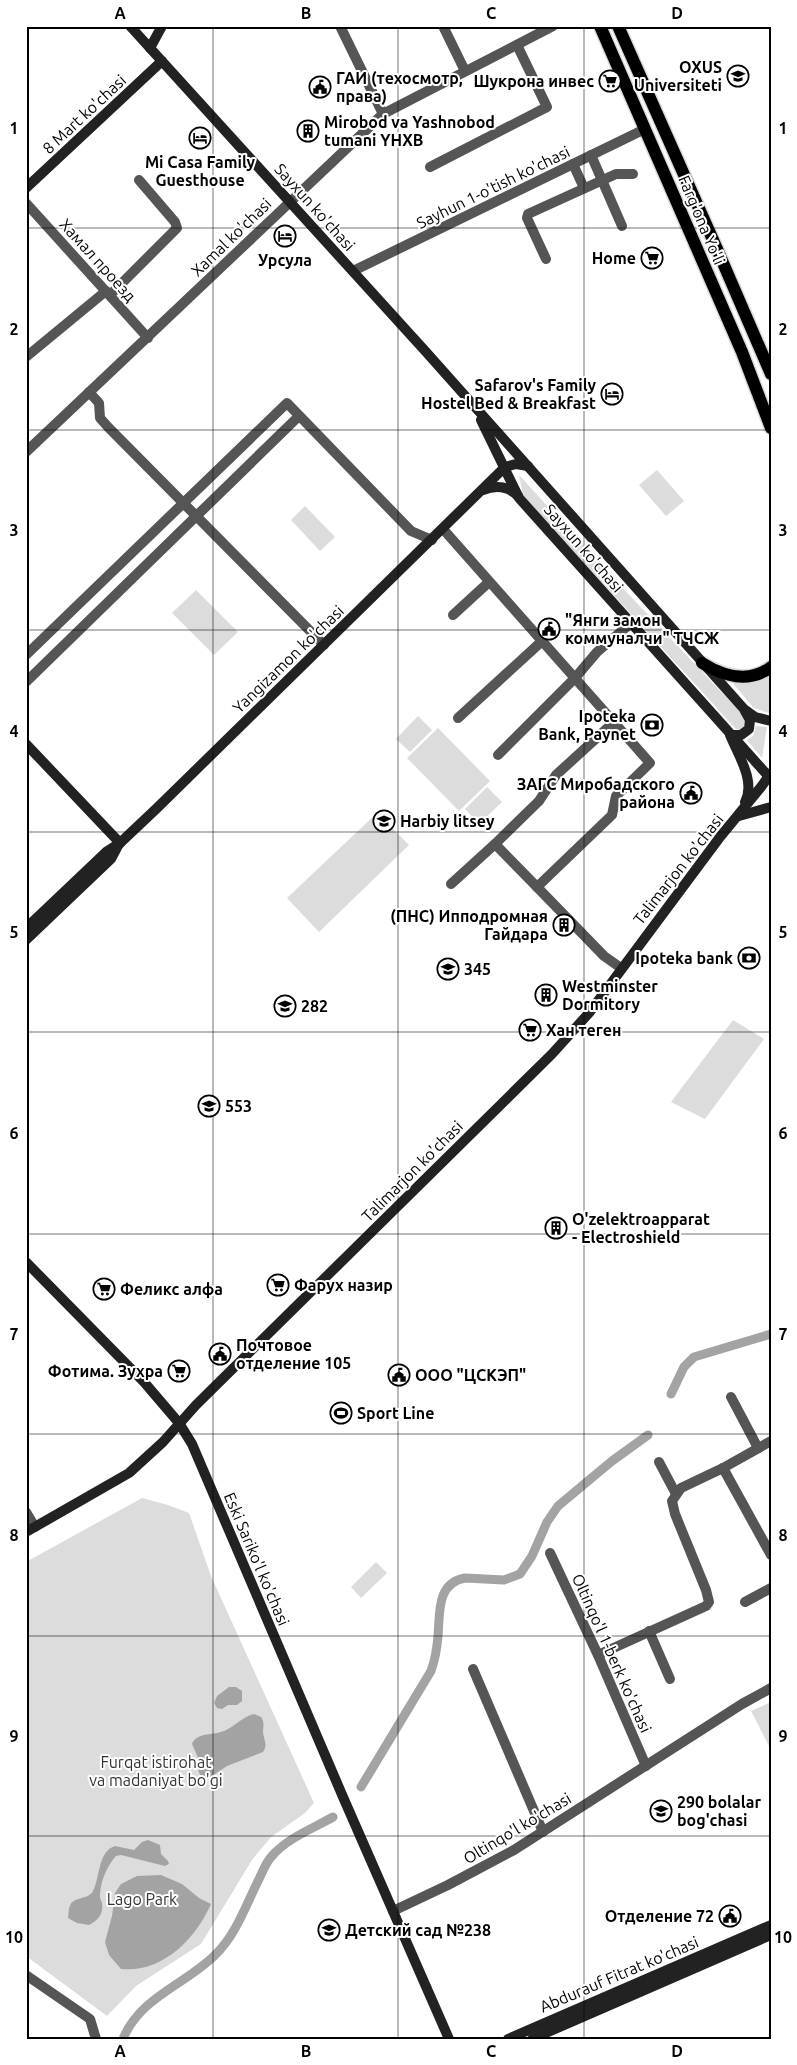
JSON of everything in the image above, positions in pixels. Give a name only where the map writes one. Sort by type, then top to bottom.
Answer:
[{"type":"main road","name":"Farg'ona Yo'li","points":[[600,26],[742,352],[771,428]]},
{"type":"main road","name":"Farg'ona Yo'li","points":[[618,26],[771,374]]},
{"type":"main road","points":[[702,663],[722,674],[735,677],[754,675],[771,667]]},
{"type":"street","name":"Sayxun ko'chasi","points":[[130,26],[353,271],[744,709],[755,717],[771,721]]},
{"type":"street","points":[[150,48],[162,26]]},
{"type":"street","points":[[340,26],[383,114]]},
{"type":"street","points":[[443,26],[465,71]]},
{"type":"street","name":"Xamal ko'chasi","points":[[26,452],[383,114],[553,26]]},
{"type":"street","points":[[430,167],[547,107],[517,45]]},
{"type":"street","name":"8 Mart ko'chasi","points":[[26,188],[162,61]]},
{"type":"street","name":"Sayhun 1-o'tish ko'chasi","points":[[353,271],[646,129]]},
{"type":"street","points":[[591,155],[622,226]]},
{"type":"street","points":[[573,164],[584,188]]},
{"type":"street","points":[[546,259],[527,218],[528,214],[616,174],[633,174]]},
{"type":"street","points":[[26,357],[108,293],[177,228],[175,222],[139,180]]},
{"type":"street","name":"Хамал проезд","points":[[26,203],[148,338]]},
{"type":"street","points":[[89,392],[99,403],[100,418],[324,645]]},
{"type":"street","points":[[26,655],[287,403],[411,531],[432,540]]},
{"type":"street","name":"Sayxun ko'chasi","points":[[476,410],[519,498],[560,541],[630,624],[770,777]]},
{"type":"street","points":[[26,682],[299,416]]},
{"type":"street","points":[[505,467],[516,464],[528,466]]},
{"type":"street","name":"Yangizamon ko'chasi","points":[[26,928],[106,852],[120,843],[505,467]]},
{"type":"street","name":"Yangizamon ko'chasi","points":[[476,495],[487,489],[499,486],[509,490],[519,498]]},
{"type":"street","points":[[443,529],[650,763],[616,796],[612,815],[537,887]]},
{"type":"street","points":[[453,615],[489,582]]},
{"type":"street","points":[[498,755],[575,678],[597,652],[630,624]]},
{"type":"street","points":[[458,718],[541,642]]},
{"type":"street","points":[[738,816],[748,796],[750,786],[730,735],[743,734],[750,727],[750,720],[744,709]]},
{"type":"street","points":[[451,884],[539,802],[556,775],[613,723]]},
{"type":"street","points":[[26,744],[120,843]]},
{"type":"street","name":"Talimarjon ko'chasi","points":[[30,1530],[129,1473],[163,1442],[179,1423],[557,1050],[580,1024],[720,837],[770,777]]},
{"type":"street","points":[[738,816],[771,807]]},
{"type":"street","name":"Yangizamon ko'chasi","points":[[26,940],[112,859],[120,843]]},
{"type":"street","points":[[495,844],[604,956],[621,968]]},
{"type":"street","name":"Eski Sariko'l ko'chasi","points":[[26,1262],[127,1364],[179,1423],[192,1444],[393,1911]]},
{"type":"street","points":[[731,1397],[758,1448]]},
{"type":"street","points":[[598,1654],[706,1606],[709,1602],[706,1590],[675,1514],[672,1501],[681,1488],[724,1468],[771,1441]]},
{"type":"street","points":[[660,1462],[676,1494]]},
{"type":"street","points":[[724,1468],[771,1555]]},
{"type":"street","points":[[26,1512],[30,1530]]},
{"type":"street","name":"Oltinqo'l 1-berk ko'chasi","points":[[550,1553],[598,1654],[646,1766]]},
{"type":"street","points":[[745,1602],[771,1588]]},
{"type":"street","points":[[649,1631],[670,1679]]},
{"type":"street","points":[[473,1668],[543,1832]]},
{"type":"street","name":"Oltinqo'l ko'chasi","points":[[393,1911],[448,1885],[543,1832],[771,1688]]},
{"type":"street","points":[[393,1911],[449,2039]]},
{"type":"street","name":"Abdurauf Fitrat ko'chasi","points":[[532,2039],[771,1925]]},
{"type":"street","name":"Abdurauf Fitrat ko'chasi","points":[[508,2039],[771,1935]]},
{"type":"street","points":[[26,1975],[90,2019],[96,2039]]},
{"type":"green space","points":[[657,470],[684,501],[666,516],[639,485]]},
{"type":"green space","points":[[519,475],[747,719],[747,724],[740,730],[736,729],[523,496]]},
{"type":"green space","points":[[305,506],[335,537],[320,551],[291,520]]},
{"type":"green space","points":[[196,590],[238,632],[214,655],[172,613]]},
{"type":"green space","points":[[767,672],[771,692],[769,713],[754,708],[730,680]]},
{"type":"green space","points":[[418,716],[432,730],[410,752],[396,739]]},
{"type":"green space","points":[[756,726],[767,727],[762,758],[747,740],[753,736]]},
{"type":"green space","points":[[438,728],[490,781],[459,811],[407,758]]},
{"type":"green space","points":[[487,787],[502,802],[479,824],[465,809]]},
{"type":"green space","points":[[377,813],[409,845],[319,932],[287,898]]},
{"type":"green space","points":[[733,1020],[764,1039],[705,1119],[671,1102]]},
{"type":"green space","name":"Furqat istirohat va madaniyat bo'gi","points":[[142,1498],[189,1513],[211,1576],[314,1803],[305,1813],[271,1837],[252,1860],[201,1944],[136,1986],[107,2016],[26,1956],[26,1562]]},
{"type":"green space","points":[[376,1562],[387,1573],[361,1598],[351,1587]]},
{"type":"green space","points":[[771,1702],[771,1750],[751,1711]]},
{"type":"shaded area","points":[[229,1687],[236,1687],[242,1691],[242,1701],[237,1705],[228,1705],[222,1709],[217,1708],[214,1703],[217,1696]]},
{"type":"shaded area","points":[[254,1714],[261,1717],[264,1725],[265,1745],[263,1752],[227,1766],[209,1778],[200,1775],[197,1767],[199,1760],[192,1744],[194,1740],[200,1736],[225,1730]]},
{"type":"shaded area","points":[[148,1840],[160,1845],[161,1854],[169,1864],[165,1866],[121,1855],[116,1856],[107,1869],[103,1880],[100,1891],[102,1911],[99,1917],[89,1925],[77,1923],[68,1918],[72,1903],[88,1896],[93,1891],[102,1859],[109,1849],[115,1846],[134,1850],[142,1842]]},
{"type":"shaded area","points":[[161,1875],[182,1884],[199,1898],[211,1904],[196,1930],[175,1952],[150,1966],[136,1969],[121,1969],[109,1955],[105,1942],[112,1916],[115,1893],[121,1884],[137,1876]]},
{"type":"waterway","points":[[671,1394],[684,1367],[694,1357],[771,1334]]},
{"type":"waterway","points":[[361,1787],[431,1671],[438,1636],[441,1601],[449,1586],[465,1578],[504,1580],[520,1574],[532,1556],[547,1522],[558,1506],[612,1461],[648,1435]]},
{"type":"waterway","points":[[123,2039],[140,2012],[164,1992],[203,1966],[222,1947],[235,1929],[272,1856],[285,1844],[333,1817]]},
{"type":"place","name":"OXUS Universiteti","points":[[738,76]]},
{"type":"place","name":"Шукрона инвес","points":[[610,81]]},
{"type":"place","name":"ГАИ (техосмотр, права)","points":[[320,87]]},
{"type":"place","name":"Mirobod va Yashnobod tumani YHXB","points":[[308,131]]},
{"type":"place","name":"Mi Casa Family Guesthouse","points":[[200,138]]},
{"type":"place","name":"Урсула","points":[[285,236]]},
{"type":"place","name":"Home","points":[[652,258]]},
{"type":"place","name":"Safarov's Family Hostel Bed & Breakfast","points":[[612,394]]},
{"type":"place","name":"\"Янги замон коммуналчи\" ТЧСЖ","points":[[549,629]]},
{"type":"place","name":"Ipoteka Bank, Paynet","points":[[652,725]]},
{"type":"place","name":"ЗАГС Миробадского района","points":[[691,793]]},
{"type":"place","name":"Harbiy litsey","points":[[384,821]]},
{"type":"place","name":"(ПНС) Ипподромная Гайдара","points":[[564,925]]},
{"type":"place","name":"Ipoteka bank","points":[[749,958]]},
{"type":"place","name":"345","points":[[448,969]]},
{"type":"place","name":"Westminster Dormitory","points":[[546,995]]},
{"type":"place","name":"282","points":[[285,1006]]},
{"type":"place","name":"Хан теген","points":[[530,1030]]},
{"type":"place","name":"553","points":[[209,1106]]},
{"type":"place","name":"O'zelektroapparat - Electroshield","points":[[556,1228]]},
{"type":"place","name":"Фарух назир","points":[[278,1285]]},
{"type":"place","name":"Феликс алфа","points":[[104,1289]]},
{"type":"place","name":"Почтовое отделение 105","points":[[220,1354]]},
{"type":"place","name":"Фотима. Зухра","points":[[179,1371]]},
{"type":"place","name":"ООО \"ЦСКЭП\"","points":[[399,1375]]},
{"type":"place","name":"Sport Line","points":[[341,1413]]},
{"type":"place","name":"290 bolalar bog'chasi","points":[[661,1811]]},
{"type":"place","name":"Отделение 72","points":[[730,1916]]},
{"type":"place","name":"Детский сад №238","points":[[329,1930]]},
{"type":"park label","name":"Lago Park","points":[[142,1899]]}]
